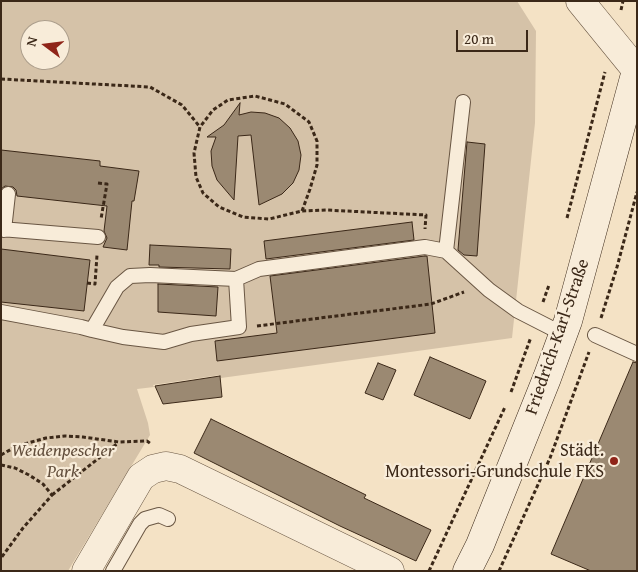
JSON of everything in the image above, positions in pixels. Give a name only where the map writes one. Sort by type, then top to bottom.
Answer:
[{"type":"main road","points":[[580,1],[636,70]]},
{"type":"main road","name":"Friedrich-Karl-Straße","points":[[472,569],[563,334],[575,298],[636,70]]},
{"type":"main road","points":[[86,571],[141,477],[152,469],[166,466],[180,470],[390,571]]},
{"type":"lane","points":[[446,251],[462,102]]},
{"type":"lane","points":[[8,194],[3,229],[98,237]]},
{"type":"lane","points":[[92,330],[117,287],[130,276],[150,275],[236,279],[259,270],[424,247],[446,251],[483,285],[518,311],[563,334]]},
{"type":"lane","points":[[1,312],[123,337],[164,342],[191,334],[239,327],[236,279]]},
{"type":"lane","points":[[595,335],[637,354]]},
{"type":"lane","points":[[112,571],[140,524],[145,519],[159,516],[168,519]]},
{"type":"path","points":[[565,225],[623,1]]},
{"type":"path","points":[[1,79],[150,87],[182,105],[200,128]]},
{"type":"path","points":[[302,211],[317,165],[317,141],[309,122],[285,104],[255,96],[228,100],[213,110],[200,128],[194,153],[196,177],[204,192],[219,207],[243,217],[269,219],[302,211],[326,210],[426,215],[424,247]]},
{"type":"path","points":[[429,571],[508,401],[551,280]]},
{"type":"path","points":[[267,326],[432,304],[483,285]]},
{"type":"path","points":[[1,456],[17,446],[46,438],[83,437],[119,442],[147,441]]},
{"type":"path","points":[[1,558],[23,528],[52,495],[119,442]]},
{"type":"path","points":[[1,465],[15,468],[30,475],[43,484],[52,495]]},
{"type":"green space","name":"Weidenpescher Park","points":[[1,1],[517,1],[536,31],[535,123],[512,338],[221,378],[220,375],[137,389],[150,435],[68,571],[1,571]]},
{"type":"building","points":[[240,103],[239,115],[251,112],[265,113],[279,118],[290,128],[298,141],[301,155],[299,170],[293,183],[282,194],[259,205],[251,135],[238,136],[234,200],[217,180],[212,166],[211,151],[216,137],[207,137],[224,125]]},
{"type":"building","points":[[467,142],[485,144],[477,256],[464,255],[458,250]]},
{"type":"building","points":[[1,150],[100,161],[100,166],[139,171],[134,201],[132,201],[127,250],[103,247],[107,238],[104,231],[107,206],[17,196],[16,190],[13,187],[5,186],[1,189]]},
{"type":"building","points":[[412,222],[414,240],[266,259],[264,241]]},
{"type":"building","points":[[150,245],[231,249],[230,269],[159,267],[159,265],[149,265]]},
{"type":"building","points":[[1,249],[90,260],[84,311],[1,302]]},
{"type":"building","points":[[427,256],[435,333],[217,361],[215,341],[277,333],[270,276]]},
{"type":"building","points":[[158,284],[218,287],[216,316],[158,312]]},
{"type":"building","points":[[430,357],[486,381],[470,419],[414,395]]},
{"type":"building","name":"Städt. Montessori-Grundschule FKS","points":[[633,362],[637,363],[637,571],[591,571],[551,554]]},
{"type":"building","points":[[378,363],[396,370],[383,400],[365,393]]},
{"type":"building","points":[[220,376],[222,397],[163,404],[155,386]]},
{"type":"building","points":[[211,419],[366,495],[364,498],[431,530],[416,561],[340,526],[194,453]]},
{"type":"place","name":"Städt. Montessori-Grundschule FKS","points":[[614,461]]}]
